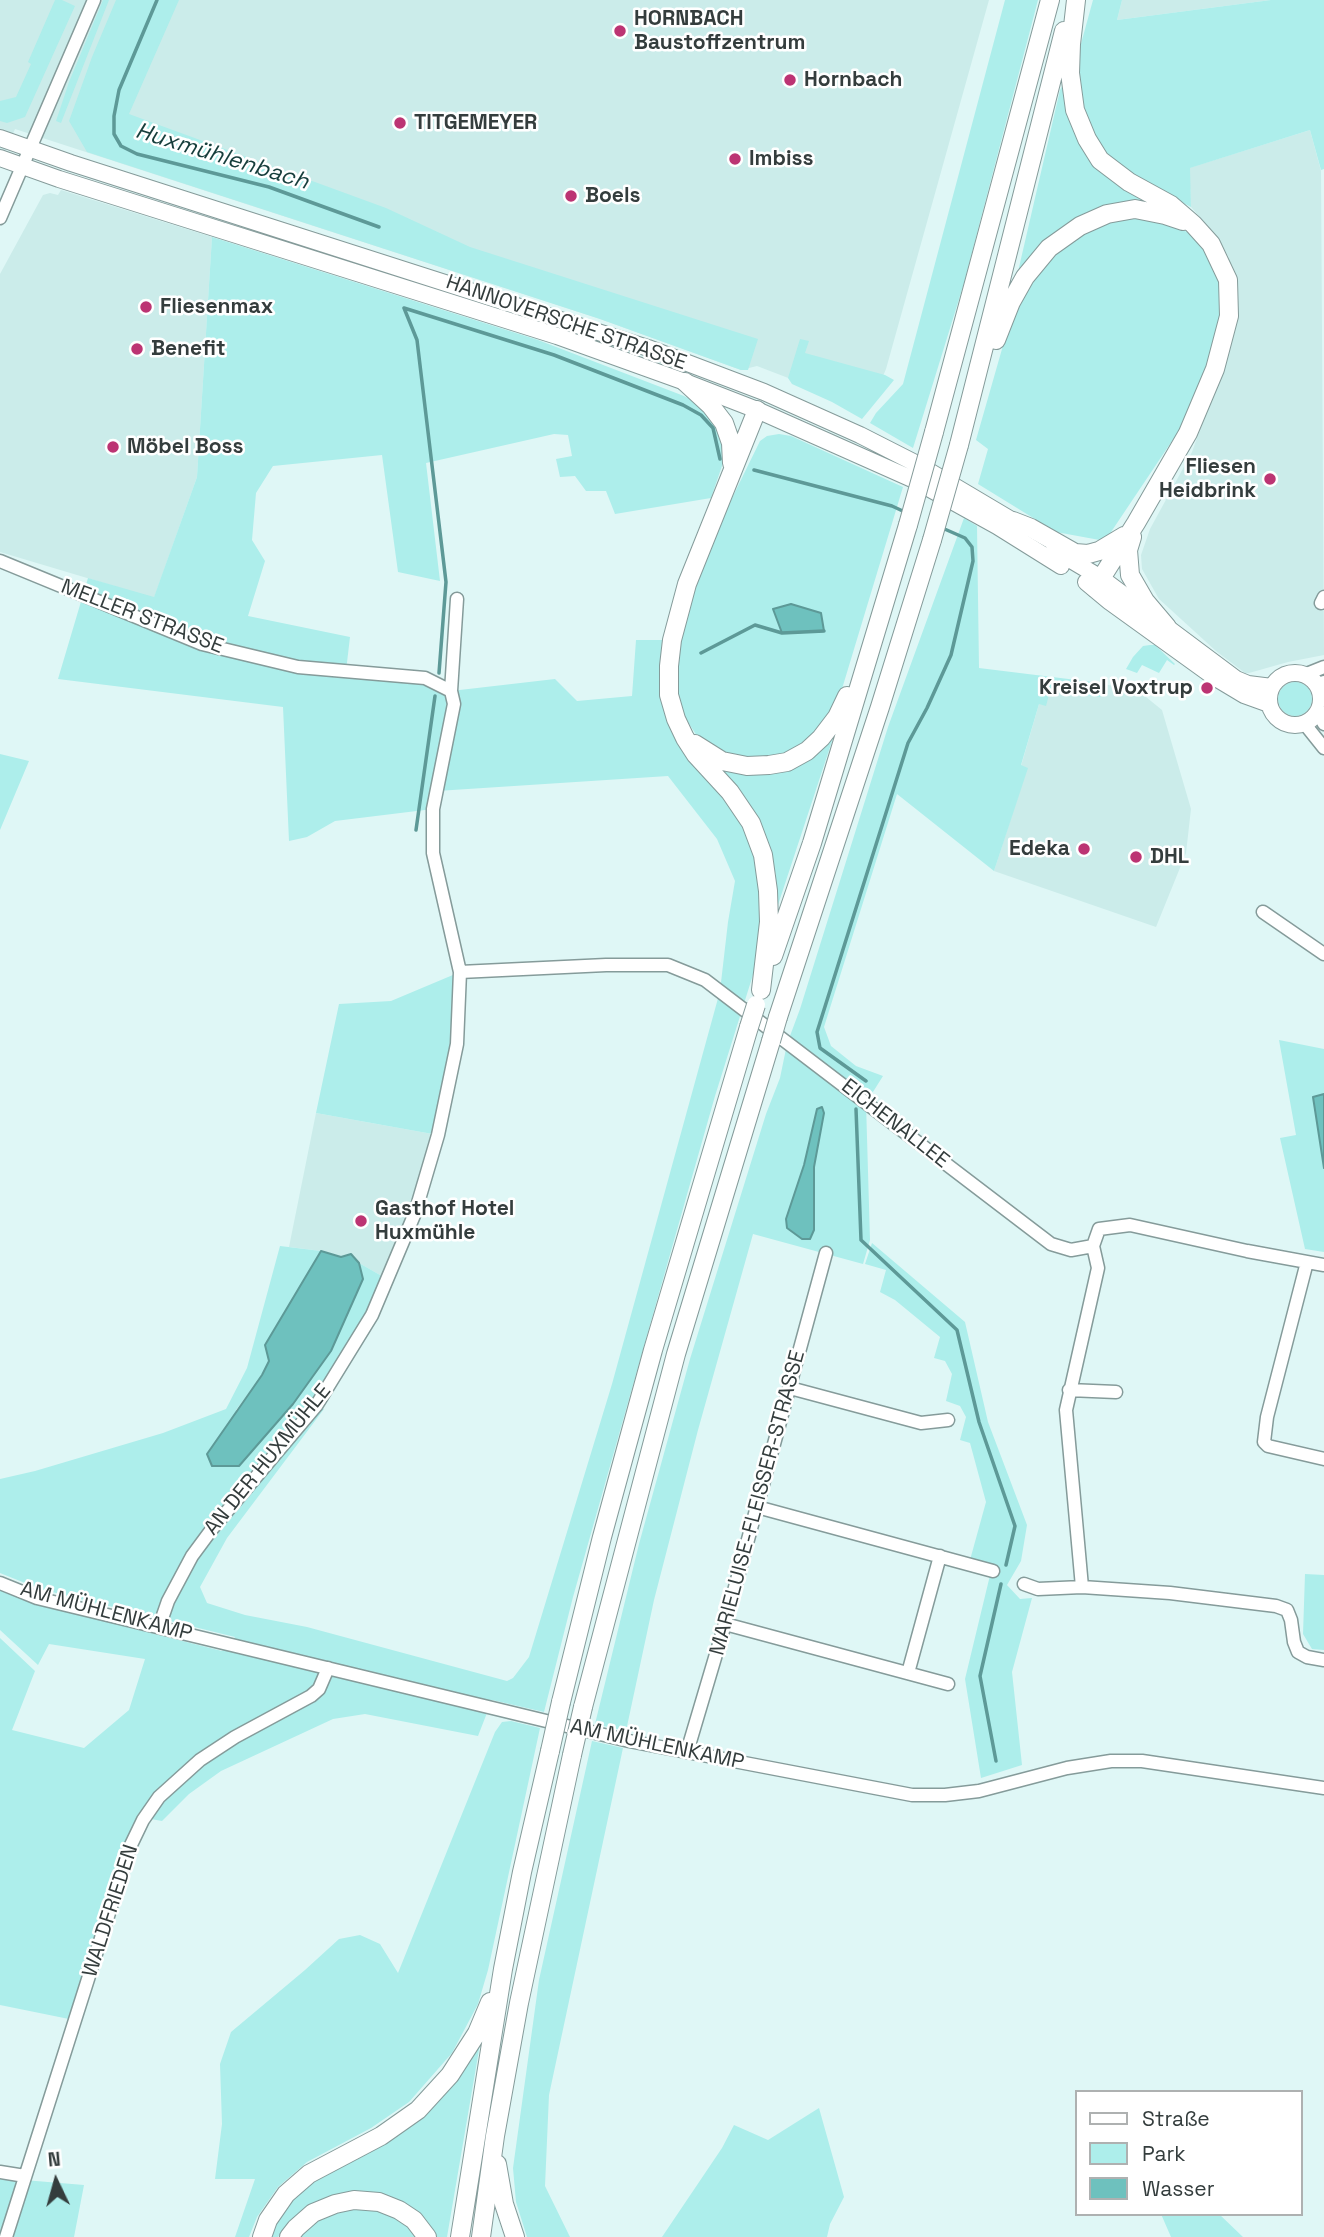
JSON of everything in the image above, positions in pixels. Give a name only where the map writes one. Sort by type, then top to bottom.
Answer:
[{"type":"highway","points":[[460,2237],[503,1969],[561,1702],[602,1537],[653,1350],[749,1027],[812,843],[908,525],[1049,0]]},
{"type":"highway","points":[[1074,0],[1070,73],[1075,110],[1087,139],[1100,160],[1129,182],[1171,205],[1193,224],[1211,244],[1228,281],[1229,316],[1215,369],[1188,433],[1098,583]]},
{"type":"highway","points":[[481,2237],[495,2136],[519,2003],[572,1755],[676,1354],[778,1017],[932,540],[1074,0]]},
{"type":"highway","points":[[969,403],[1011,302],[1025,277],[1049,248],[1080,226],[1107,214],[1135,209],[1193,224]]},
{"type":"highway","points":[[685,382],[711,406],[724,423],[731,443],[733,469]]},
{"type":"highway","points":[[757,410],[687,584],[673,640],[669,666],[669,695],[685,738],[696,755],[730,792],[751,823],[763,855],[769,922],[759,998]]},
{"type":"highway","points":[[1013,521],[1075,553],[1088,554],[1111,546],[1136,523]]},
{"type":"highway","points":[[1136,523],[1128,550],[1130,575],[1145,601],[1167,627]]},
{"type":"highway","points":[[685,738],[722,761],[747,766],[786,762],[807,751],[821,738],[837,716],[867,659]]},
{"type":"highway","points":[[262,2237],[268,2220],[286,2194],[309,2174],[381,2136],[418,2110],[450,2075],[477,2033],[503,1969]]},
{"type":"highway","points":[[495,2136],[498,2179],[515,2237]]},
{"type":"highway","points":[[289,2237],[313,2213],[354,2200],[379,2202],[399,2210],[414,2220],[427,2237]]},
{"type":"main road","name":"HANNOVERSCHE STRASSE","points":[[0,138],[612,336],[764,392],[917,464],[1013,521],[1098,583]]},
{"type":"main road","name":"HANNOVERSCHE STRASSE","points":[[0,158],[557,336],[685,382],[757,410],[912,479],[1098,583]]},
{"type":"main road","points":[[757,410],[764,392]]},
{"type":"main road","points":[[1098,583],[1167,627],[1236,679],[1271,695]]},
{"type":"main road","points":[[1098,583],[1110,602],[1214,677],[1244,695],[1271,695]]},
{"type":"main road","points":[[1289,674],[1304,675],[1321,684],[1321,718],[1296,725],[1282,722],[1272,711],[1271,695],[1276,681],[1289,674]]},
{"type":"street","points":[[0,218],[94,0]]},
{"type":"street","name":"MELLER STRASSE","points":[[0,561],[202,644],[298,667],[425,678],[451,691]]},
{"type":"street","name":"AN DER HUXMÜHLE","points":[[159,1627],[168,1601],[192,1556],[316,1406],[372,1315],[415,1213],[438,1135],[457,1044],[460,972],[433,853],[433,808],[454,704],[451,691],[457,599]]},
{"type":"street","points":[[1304,675],[1324,667]]},
{"type":"street","points":[[1304,723],[1324,748]]},
{"type":"street","points":[[1263,912],[1324,954]]},
{"type":"street","name":"EICHENALLEE","points":[[460,972],[668,965],[705,980],[1051,1244],[1071,1250],[1093,1245]]},
{"type":"street","points":[[1082,1587],[1066,1410],[1098,1268],[1093,1245],[1099,1229],[1130,1225],[1324,1265]]},
{"type":"street","name":"MARIELUISE-FLEISSER-STRASSE","points":[[687,1752],[725,1625],[826,1253]]},
{"type":"street","points":[[1307,1262],[1264,1441],[1268,1446],[1324,1459]]},
{"type":"street","points":[[790,1388],[920,1423],[948,1420]]},
{"type":"street","points":[[1069,1390],[1116,1392]]},
{"type":"street","points":[[757,1507],[993,1571]]},
{"type":"street","points":[[908,1673],[940,1556]]},
{"type":"street","name":"AM MÜHLENKAMP","points":[[0,1583],[37,1598],[616,1738],[912,1796],[979,1791],[1067,1768],[1111,1761],[1142,1761],[1324,1788]]},
{"type":"street","points":[[1024,1584],[1038,1589],[1082,1587],[1170,1593],[1276,1606],[1287,1611],[1298,1651],[1307,1657],[1324,1660]]},
{"type":"street","points":[[725,1625],[948,1684]]},
{"type":"street","name":"WALDFRIEDEN","points":[[6,2237],[130,1847],[143,1820],[159,1797],[200,1760],[235,1737],[311,1696],[319,1689],[328,1668]]},
{"type":"street","points":[[0,2172],[25,2176]]},
{"type":"shaded area","points":[[0,0],[989,0],[886,369],[869,409],[757,366],[741,370],[600,319],[15,129],[0,163]]},
{"type":"shaded area","points":[[1122,0],[1271,0],[1117,20]]},
{"type":"shaded area","points":[[1310,130],[1321,171],[1324,655],[1245,673],[1216,651],[1159,599],[1142,569],[1141,555],[1150,529],[1192,452],[1223,365],[1236,286],[1228,256],[1212,231],[1191,207],[1189,168]]},
{"type":"shaded area","points":[[61,190],[212,237],[197,477],[154,598],[0,552],[0,274],[43,195],[58,195]]},
{"type":"shaded area","points":[[1101,683],[1146,697],[1162,710],[1191,809],[1186,853],[1156,927],[994,871],[1027,768],[1021,766],[1039,704],[1050,691],[1099,697]]},
{"type":"shaded area","points":[[316,1113],[438,1135],[387,1279],[359,1263],[351,1254],[341,1257],[321,1251],[289,1247]]},
{"type":"green space","points":[[55,0],[75,6],[25,117],[7,123],[0,121],[0,101],[16,97]]},
{"type":"green space","points":[[103,0],[109,0],[61,123],[56,121],[69,82]]},
{"type":"green space","points":[[116,0],[179,0],[129,114],[386,208],[470,247],[758,339],[748,370],[741,370],[600,319],[87,152],[69,121]]},
{"type":"green space","points":[[1005,0],[1038,0],[964,283],[913,448],[870,423],[903,384]]},
{"type":"green space","points":[[1093,0],[1122,0],[1117,20],[1271,0],[1324,0],[1324,169],[1321,170],[1310,130],[1190,168],[1191,207],[1127,174],[1109,158],[1094,139],[1084,107],[1078,73],[1079,51]]},
{"type":"green space","points":[[1070,73],[1087,139],[1171,205],[1135,209],[1080,226],[1011,302],[1060,90]]},
{"type":"green space","points":[[1135,214],[1162,219],[1187,232],[1203,247],[1216,266],[1222,290],[1222,307],[1216,340],[1193,404],[1178,432],[1105,541],[1056,532],[978,484],[988,449],[976,440],[1010,321],[1028,286],[1054,252],[1080,231]]},
{"type":"green space","points":[[212,237],[538,340],[684,396],[713,416],[726,448],[711,498],[615,514],[606,491],[586,491],[575,476],[560,477],[556,459],[572,456],[568,435],[554,434],[426,463],[440,581],[398,572],[382,455],[273,466],[256,493],[252,540],[265,561],[248,616],[350,637],[346,671],[425,678],[451,691],[555,679],[577,701],[632,696],[636,640],[662,640],[662,701],[671,731],[687,753],[736,806],[759,855],[765,889],[757,962],[715,1096],[573,1597],[544,1712],[492,1700],[478,1736],[365,1714],[333,1719],[221,1771],[189,1794],[162,1821],[139,1813],[123,1846],[69,2019],[0,2005],[0,1638],[35,1671],[12,1730],[84,1748],[129,1710],[145,1659],[49,1644],[38,1665],[0,1630],[0,1590],[36,1604],[222,1651],[235,1637],[40,1589],[0,1573],[0,1479],[163,1433],[226,1409],[247,1368],[280,1246],[321,1251],[265,1345],[269,1361],[262,1375],[236,1410],[239,1466],[293,1404],[331,1351],[363,1280],[359,1263],[387,1279],[316,1406],[324,1409],[227,1538],[200,1587],[207,1603],[245,1615],[307,1627],[507,1681],[513,1678],[529,1657],[612,1384],[720,991],[735,881],[717,839],[668,776],[437,791],[433,809],[335,821],[307,837],[289,841],[283,707],[58,679],[88,578],[154,597],[197,477]]},
{"type":"green space","points":[[800,339],[809,341],[805,353],[885,375],[894,380],[862,419],[792,384],[788,378]]},
{"type":"green space","points":[[767,436],[791,436],[903,487],[835,712],[821,733],[773,761],[734,760],[697,736],[684,716],[677,691],[679,638],[713,537],[760,441]]},
{"type":"green space","points":[[964,518],[977,526],[979,668],[1101,683],[1100,697],[1050,691],[1046,706],[1039,704],[1021,765],[1028,768],[994,871],[897,794],[824,1027],[831,1046],[856,1066],[883,1076],[866,1103],[870,1240],[863,1264],[753,1234],[654,1600],[626,1731],[595,1724],[639,1544],[690,1359],[888,727]]},
{"type":"green space","points":[[1155,645],[1174,665],[1167,660],[1159,673],[1142,665],[1137,673],[1126,669],[1143,646]]},
{"type":"green space","points":[[1295,682],[1307,687],[1312,699],[1307,711],[1295,716],[1283,711],[1278,699],[1283,687]]},
{"type":"green space","points":[[835,732],[776,911],[776,875],[770,854],[709,760],[749,772]]},
{"type":"green space","points":[[0,754],[29,761],[0,830]]},
{"type":"green space","points":[[460,972],[457,1044],[438,1135],[316,1113],[339,1004],[391,1001]]},
{"type":"green space","points":[[1279,1040],[1324,1049],[1324,1252],[1305,1249],[1280,1138],[1296,1135]]},
{"type":"green space","points":[[872,1243],[965,1322],[988,1422],[1027,1525],[1021,1561],[1007,1585],[1020,1599],[1032,1598],[1012,1672],[1022,1765],[981,1778],[965,1679],[992,1567],[970,1560],[986,1502],[970,1443],[960,1440],[966,1417],[960,1406],[946,1401],[952,1374],[945,1361],[934,1358],[940,1337],[895,1300],[880,1292],[886,1270],[865,1264]]},
{"type":"green space","points":[[1305,1574],[1324,1575],[1324,1650],[1312,1649],[1303,1634]]},
{"type":"green space","points":[[511,1721],[540,1728],[488,1970],[478,2004],[452,2053],[409,2102],[371,2128],[307,2162],[278,2187],[257,2217],[249,2237],[235,2237],[255,2179],[215,2179],[222,2124],[220,2064],[231,2032],[339,1939],[360,1935],[380,1944],[398,1973],[495,1732],[502,1722]]},
{"type":"green space","points":[[592,1741],[623,1748],[549,2095],[545,2186],[570,2237],[527,2237],[516,2202],[513,2168],[539,1980]]},
{"type":"green space","points":[[481,2038],[447,2237],[435,2237],[404,2204],[304,2210],[278,2237],[270,2237],[279,2215],[310,2181],[360,2155]]},
{"type":"green space","points":[[819,2108],[844,2197],[830,2224],[827,2237],[662,2237],[722,2148],[734,2125],[768,2140]]},
{"type":"green space","points":[[0,2178],[84,2185],[74,2237],[0,2237]]},
{"type":"green space","points":[[339,2207],[381,2209],[399,2216],[420,2237],[296,2237],[301,2230]]},
{"type":"green space","points":[[1162,2216],[1221,2216],[1243,2237],[1171,2237]]},
{"type":"water","points":[[791,604],[821,613],[824,631],[782,633],[773,609]]},
{"type":"water","points":[[1324,1094],[1324,1168],[1313,1097]]},
{"type":"water","points":[[822,1107],[824,1113],[814,1167],[814,1230],[810,1239],[802,1239],[787,1228],[786,1219],[804,1165],[817,1109]]},
{"type":"water","points":[[321,1251],[341,1257],[351,1254],[359,1263],[363,1279],[331,1351],[293,1404],[239,1466],[212,1466],[207,1454],[262,1375],[269,1361],[265,1345]]},
{"type":"waterway","name":"Huxmühlenbach","points":[[157,0],[119,90],[114,134],[121,146],[137,154],[269,187],[379,227]]},
{"type":"waterway","name":"Huxmühlenbach","points":[[404,308],[417,340],[446,582],[439,673]]},
{"type":"waterway","points":[[404,308],[554,355],[683,405],[701,415],[713,428],[720,459]]},
{"type":"waterway","points":[[754,470],[892,506],[907,513]]},
{"type":"waterway","points":[[866,1081],[820,1048],[817,1032],[908,743],[951,655],[973,561],[972,547],[965,538],[940,527]]},
{"type":"waterway","points":[[701,653],[755,625],[782,633],[824,631]]},
{"type":"waterway","name":"Huxmühlenbach","points":[[416,830],[435,696]]},
{"type":"waterway","points":[[856,1109],[861,1240],[957,1330],[979,1422],[1015,1526],[1006,1565]]},
{"type":"waterway","points":[[996,1761],[980,1676],[1001,1584]]},
{"type":"place","name":"HORNBACH Baustoffzentrum","points":[[620,31]]},
{"type":"place","name":"Hornbach","points":[[790,80]]},
{"type":"place","name":"TITGEMEYER","points":[[400,123]]},
{"type":"place","name":"Imbiss","points":[[735,159]]},
{"type":"place","name":"Boels","points":[[571,196]]},
{"type":"place","name":"Fliesenmax","points":[[146,307]]},
{"type":"place","name":"Benefit","points":[[137,349]]},
{"type":"place","name":"Möbel Boss","points":[[113,447]]},
{"type":"place","name":"Fliesen Heidbrink","points":[[1270,479]]},
{"type":"place","name":"Kreisel Voxtrup","points":[[1207,688]]},
{"type":"place","name":"Edeka","points":[[1084,849]]},
{"type":"place","name":"DHL","points":[[1136,857]]},
{"type":"place","name":"Gasthof Hotel Huxmühle","points":[[361,1221]]}]
